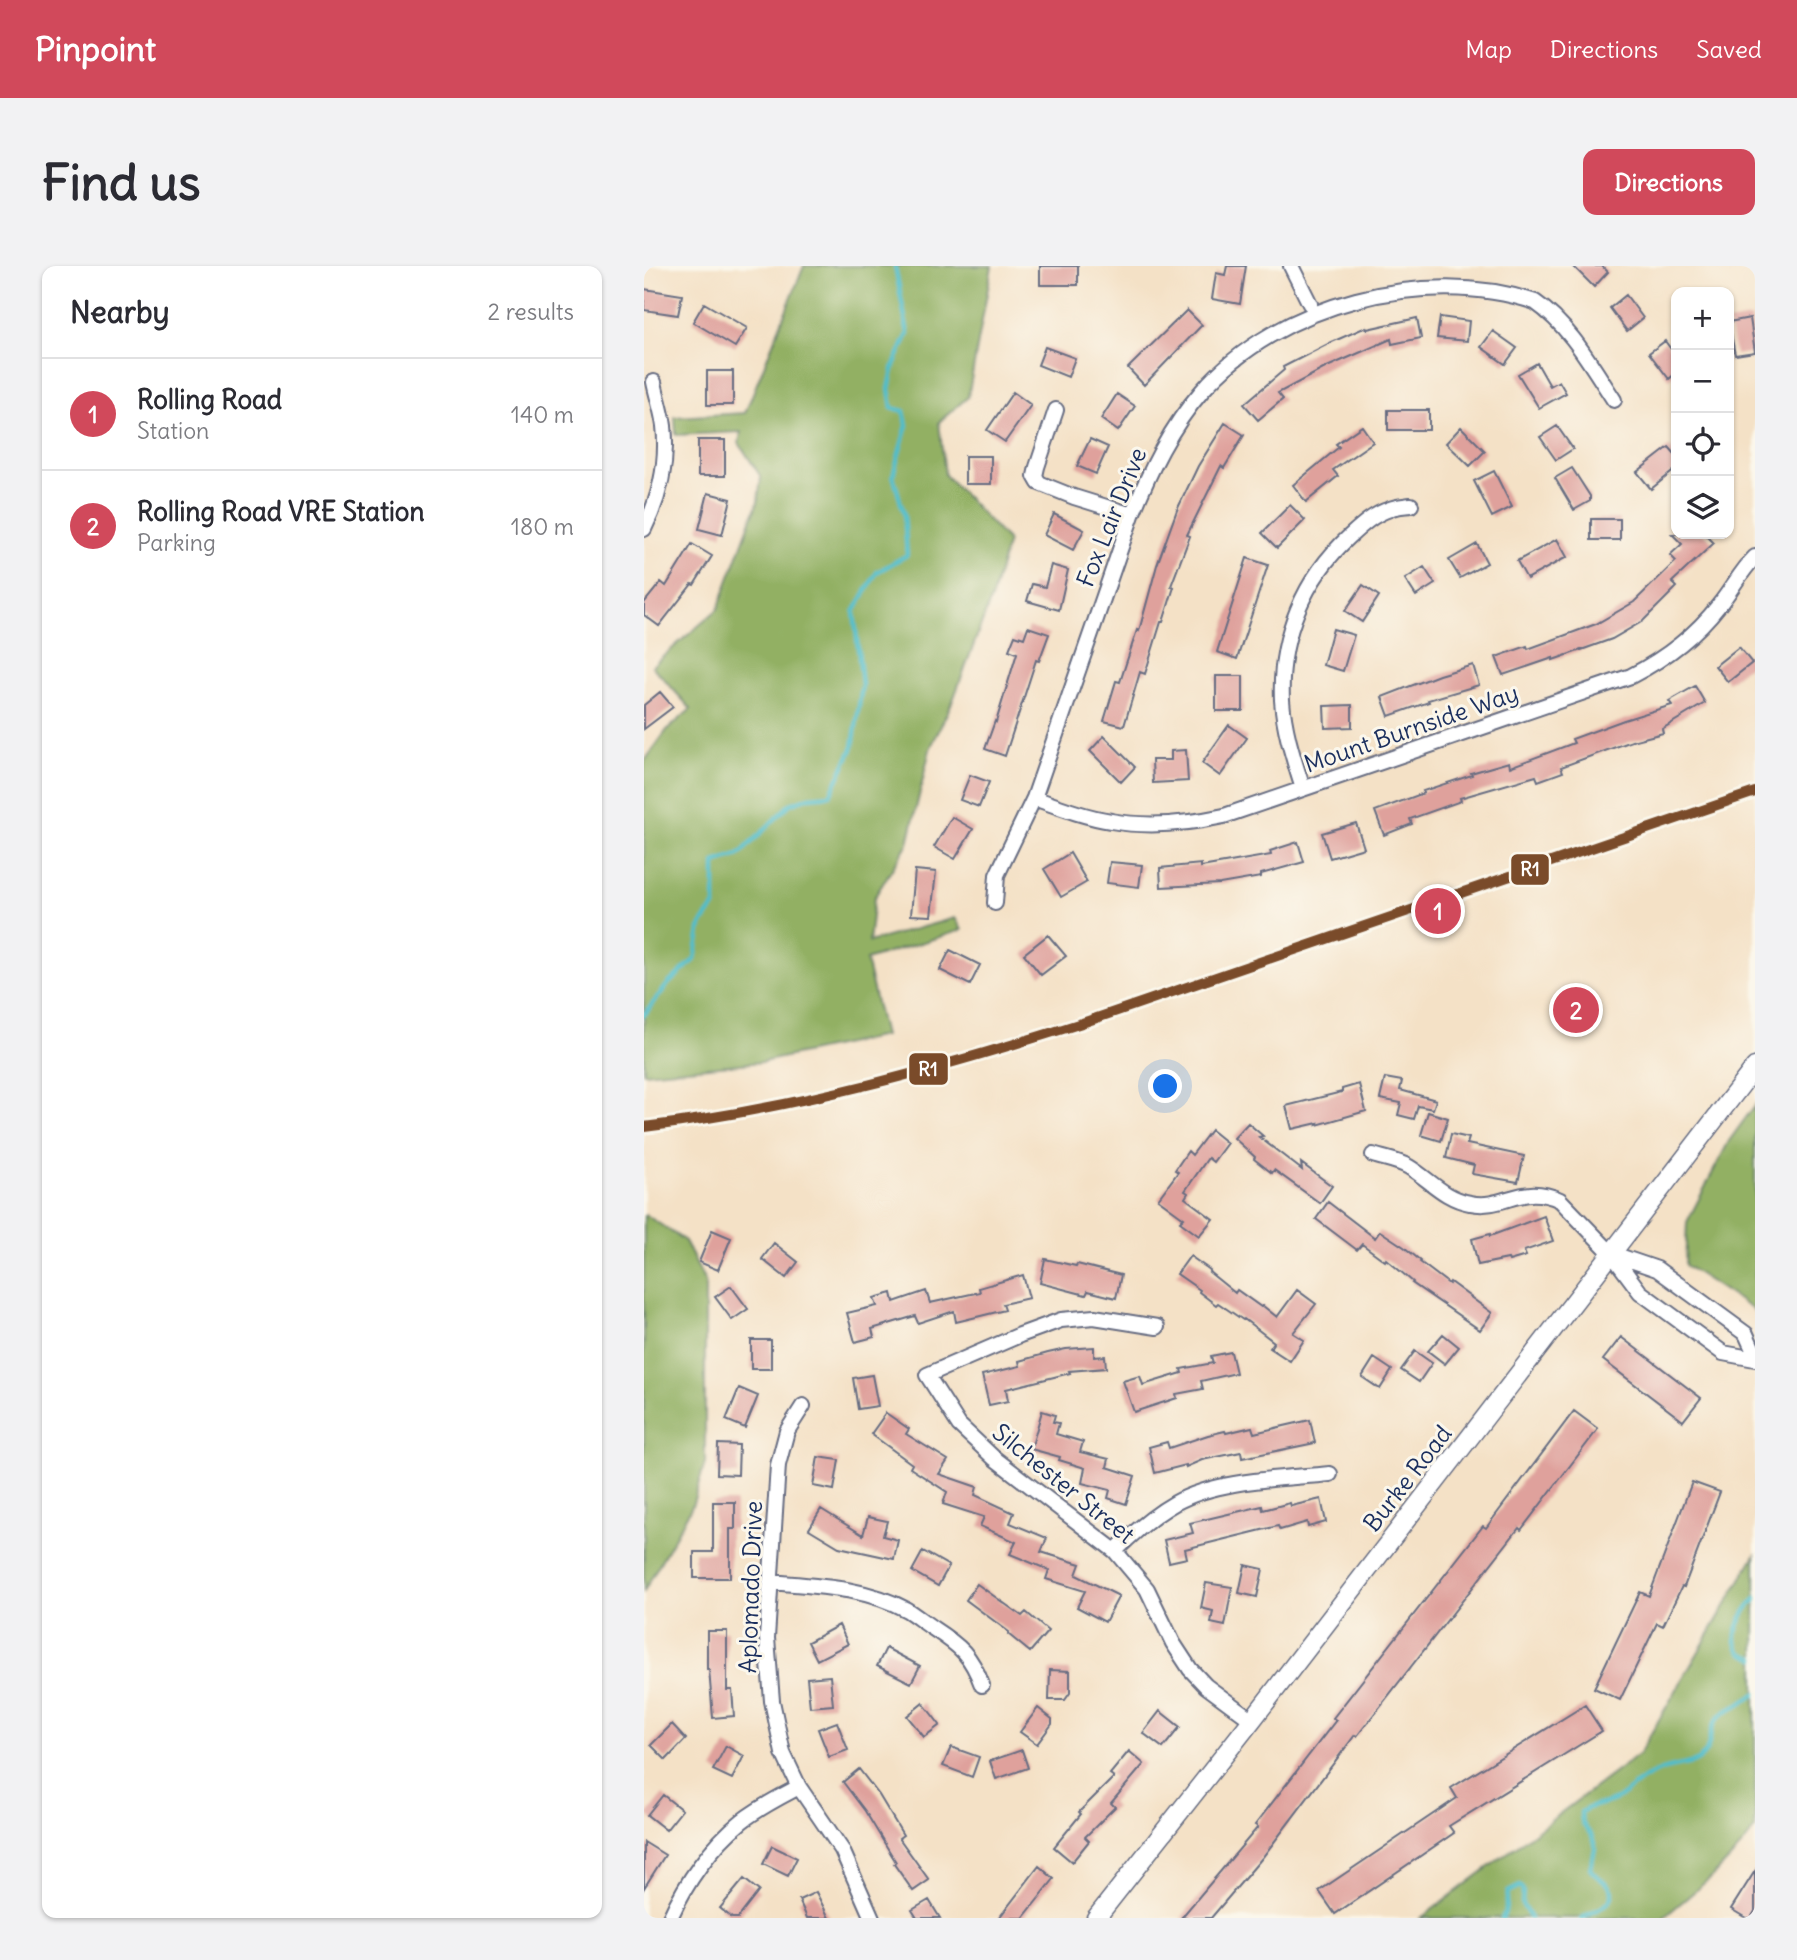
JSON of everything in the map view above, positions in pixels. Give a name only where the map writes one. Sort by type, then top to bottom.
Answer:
[{"type":"street","points":[[1291,266],[1310,304]]},
{"type":"street","points":[[1475,275],[1514,290],[1555,319],[1581,351],[1614,400]]},
{"type":"street","name":"Fox Lair Drive","points":[[995,903],[997,875],[1034,798],[1132,515],[1165,443],[1202,390],[1253,342],[1310,304],[1359,285]]},
{"type":"street","points":[[644,529],[656,501],[663,466],[663,425],[654,382]]},
{"type":"street","points":[[1056,410],[1037,467],[1035,476],[1039,483],[1132,515]]},
{"type":"street","points":[[1303,789],[1289,744],[1282,701],[1284,659],[1293,621],[1310,583],[1339,546],[1365,522],[1391,508],[1411,505]]},
{"type":"street","name":"Mount Burnside Way","points":[[1034,798],[1086,816],[1140,825],[1200,822],[1224,816],[1613,683],[1648,667],[1673,651],[1698,629],[1755,557]]},
{"type":"street","name":"Burke Road","points":[[1096,1918],[1252,1720],[1755,1067]]},
{"type":"street","points":[[1373,1155],[1399,1162],[1454,1199],[1471,1204],[1487,1204],[1521,1194],[1535,1193],[1559,1200],[1611,1253],[1640,1292],[1724,1353],[1755,1356],[1746,1334],[1657,1269],[1611,1253]]},
{"type":"street","name":"Silchester Street","points":[[1157,1328],[1094,1317],[1061,1320],[927,1374],[959,1425],[994,1458],[1115,1551],[1147,1589],[1173,1643],[1190,1669],[1206,1686],[1252,1720]]},
{"type":"street","name":"Aplomado Drive","points":[[803,1406],[787,1432],[778,1465],[767,1638],[772,1701],[783,1753],[799,1787],[842,1850],[872,1918]]},
{"type":"street","points":[[1115,1551],[1141,1526],[1175,1503],[1196,1494],[1232,1485],[1330,1474]]},
{"type":"street","points":[[769,1582],[837,1588],[883,1600],[907,1610],[957,1644],[975,1666],[982,1685]]},
{"type":"street","points":[[670,1918],[697,1870],[718,1844],[741,1822],[799,1787]]},
{"type":"green space","points":[[804,266],[992,266],[968,397],[939,422],[945,475],[1008,541],[992,596],[953,700],[930,749],[908,843],[874,898],[869,942],[955,918],[962,930],[866,960],[884,1036],[762,1062],[644,1073],[644,762],[667,730],[691,709],[652,666],[718,609],[758,501],[761,477],[739,443],[741,432],[676,435],[675,417],[745,413]]},
{"type":"green space","points":[[1755,1105],[1755,1311],[1685,1265],[1687,1222],[1729,1141]]},
{"type":"green space","points":[[644,1216],[685,1241],[705,1282],[705,1463],[692,1506],[644,1591]]},
{"type":"green space","points":[[1755,1555],[1755,1829],[1735,1854],[1663,1918],[1421,1918],[1639,1754]]},
{"type":"building","points":[[1040,266],[1078,266],[1078,285],[1040,285]]},
{"type":"building","points":[[1227,266],[1246,266],[1240,304],[1212,299],[1216,273],[1225,275]]},
{"type":"building","points":[[1573,266],[1602,266],[1608,272],[1594,287]]},
{"type":"building","points":[[644,289],[682,295],[678,315],[644,310]]},
{"type":"building","points":[[1626,295],[1643,318],[1627,331],[1610,308]]},
{"type":"building","points":[[704,303],[747,328],[735,347],[693,322]]},
{"type":"building","points":[[1187,310],[1202,325],[1144,385],[1128,368]]},
{"type":"building","points":[[1440,317],[1469,321],[1467,341],[1437,338]]},
{"type":"building","points":[[1417,318],[1421,338],[1392,344],[1391,339],[1327,367],[1278,393],[1283,399],[1258,420],[1244,404],[1284,370],[1283,367],[1332,342],[1366,327],[1367,329]]},
{"type":"building","points":[[1750,318],[1755,352],[1735,355],[1734,321]]},
{"type":"building","points":[[1493,331],[1517,348],[1505,364],[1481,347]]},
{"type":"building","points":[[1665,341],[1671,349],[1669,379],[1649,353]]},
{"type":"building","points":[[1045,347],[1075,358],[1068,377],[1038,365]]},
{"type":"building","points":[[1537,363],[1550,386],[1559,381],[1566,393],[1539,408],[1518,374]]},
{"type":"building","points":[[707,371],[733,371],[733,405],[707,405]]},
{"type":"building","points":[[1013,392],[1031,405],[1005,442],[987,430]]},
{"type":"building","points":[[1117,394],[1135,406],[1118,431],[1101,419]]},
{"type":"building","points":[[1388,410],[1429,410],[1429,430],[1388,430]]},
{"type":"building","points":[[1225,423],[1244,435],[1224,468],[1221,466],[1187,535],[1190,536],[1171,586],[1174,587],[1163,622],[1145,674],[1140,672],[1124,726],[1104,721],[1116,681],[1120,682],[1137,630],[1139,631],[1157,565],[1177,510],[1198,466]]},
{"type":"building","points":[[1362,426],[1373,442],[1333,470],[1338,476],[1306,502],[1293,485],[1339,447],[1336,444]]},
{"type":"building","points":[[1557,426],[1573,449],[1556,460],[1540,437]]},
{"type":"building","points":[[1461,427],[1485,451],[1470,466],[1446,443]]},
{"type":"building","points":[[1090,439],[1108,447],[1096,474],[1077,466]]},
{"type":"building","points":[[698,440],[725,440],[725,476],[698,476]]},
{"type":"building","points":[[1669,447],[1671,449],[1671,473],[1651,489],[1637,472]]},
{"type":"building","points":[[965,456],[991,456],[991,484],[965,484]]},
{"type":"building","points":[[1572,468],[1590,496],[1590,501],[1574,510],[1555,478]]},
{"type":"building","points":[[1494,471],[1512,507],[1492,517],[1474,481]]},
{"type":"building","points":[[708,493],[731,499],[722,535],[699,529]]},
{"type":"building","points":[[1290,505],[1305,520],[1277,548],[1262,533]]},
{"type":"building","points":[[1054,514],[1084,530],[1073,550],[1044,535]]},
{"type":"building","points":[[1591,519],[1620,519],[1620,540],[1591,540]]},
{"type":"building","points":[[1557,539],[1567,557],[1527,579],[1517,561]]},
{"type":"building","points":[[1677,539],[1710,539],[1714,543],[1672,582],[1677,587],[1643,621],[1612,639],[1503,675],[1496,657],[1527,646],[1528,649],[1596,624],[1634,602],[1676,561],[1670,555],[1682,544]]},
{"type":"building","points":[[692,544],[712,556],[694,585],[692,584],[659,626],[644,615],[644,603],[661,582],[666,586]]},
{"type":"building","points":[[1477,544],[1487,563],[1460,578],[1449,560]]},
{"type":"building","points":[[1247,558],[1268,565],[1237,659],[1217,652]]},
{"type":"building","points":[[1051,565],[1068,570],[1059,610],[1027,601],[1032,584],[1045,587]]},
{"type":"building","points":[[1424,567],[1435,584],[1416,596],[1405,579]]},
{"type":"building","points":[[1363,585],[1379,596],[1362,622],[1345,611]]},
{"type":"building","points":[[1028,627],[1049,634],[1039,661],[1036,660],[1005,756],[985,749],[1017,653],[1009,650],[1015,635],[1024,638]]},
{"type":"building","points":[[1333,629],[1354,635],[1343,671],[1323,665]]},
{"type":"building","points":[[1739,647],[1752,663],[1728,682],[1715,666]]},
{"type":"building","points":[[1473,665],[1479,685],[1428,700],[1429,702],[1389,716],[1382,697]]},
{"type":"building","points":[[1216,676],[1243,676],[1243,711],[1216,711]]},
{"type":"building","points":[[1695,686],[1705,703],[1662,729],[1663,733],[1632,741],[1561,767],[1563,772],[1538,781],[1536,776],[1460,798],[1461,801],[1410,819],[1412,824],[1384,835],[1375,811],[1472,775],[1471,773],[1509,762],[1510,767],[1574,743],[1572,739],[1672,705],[1669,701]]},
{"type":"building","points":[[660,692],[673,707],[644,729],[644,705]]},
{"type":"building","points":[[1352,705],[1352,727],[1325,728],[1324,706]]},
{"type":"building","points":[[1229,725],[1247,738],[1220,776],[1202,763]]},
{"type":"building","points":[[1104,736],[1135,767],[1121,782],[1090,751]]},
{"type":"building","points":[[1186,750],[1188,781],[1153,783],[1152,760],[1171,760],[1171,751]]},
{"type":"building","points":[[970,775],[989,782],[979,807],[960,800]]},
{"type":"building","points":[[952,817],[973,829],[955,859],[934,847]]},
{"type":"building","points":[[1356,823],[1364,848],[1330,858],[1322,833]]},
{"type":"building","points":[[1298,842],[1304,862],[1261,874],[1261,877],[1220,884],[1161,887],[1160,868],[1201,864],[1201,867],[1271,855],[1270,851]]},
{"type":"building","points":[[1070,853],[1087,882],[1061,897],[1044,869]]},
{"type":"building","points":[[1110,862],[1142,865],[1139,887],[1107,883]]},
{"type":"building","points":[[915,870],[936,872],[931,916],[911,915]]},
{"type":"building","points":[[1439,907],[1445,925],[1428,930],[1422,913]]},
{"type":"building","points":[[1048,935],[1066,956],[1041,975],[1024,954]]},
{"type":"building","points":[[950,950],[980,965],[970,985],[940,970]]},
{"type":"building","points":[[1385,1078],[1402,1081],[1400,1090],[1436,1100],[1433,1109],[1418,1106],[1414,1119],[1398,1115],[1401,1103],[1380,1099]]},
{"type":"building","points":[[1359,1084],[1366,1111],[1292,1129],[1286,1106],[1342,1092],[1342,1089]]},
{"type":"building","points":[[1428,1112],[1448,1118],[1441,1141],[1421,1135]]},
{"type":"building","points":[[1248,1123],[1263,1136],[1259,1137],[1302,1170],[1301,1163],[1332,1186],[1320,1203],[1274,1170],[1272,1173],[1234,1138]]},
{"type":"building","points":[[1211,1130],[1227,1143],[1213,1162],[1208,1158],[1185,1191],[1188,1193],[1185,1198],[1213,1219],[1199,1236],[1180,1222],[1184,1218],[1158,1199],[1178,1172],[1175,1170],[1188,1151],[1192,1155]]},
{"type":"building","points":[[1451,1134],[1469,1138],[1467,1144],[1524,1156],[1518,1182],[1472,1174],[1474,1165],[1446,1158]]},
{"type":"building","points":[[1328,1202],[1375,1238],[1380,1231],[1404,1247],[1449,1284],[1450,1282],[1492,1313],[1480,1330],[1412,1283],[1386,1259],[1385,1261],[1362,1244],[1357,1250],[1316,1219]]},
{"type":"building","points":[[1544,1216],[1553,1241],[1524,1251],[1526,1256],[1478,1265],[1472,1239],[1490,1236]]},
{"type":"building","points":[[712,1230],[731,1238],[718,1270],[699,1262]]},
{"type":"building","points":[[774,1243],[798,1262],[786,1278],[762,1259]]},
{"type":"building","points":[[1190,1256],[1235,1293],[1237,1290],[1277,1317],[1297,1290],[1316,1304],[1293,1333],[1304,1340],[1290,1361],[1270,1348],[1274,1342],[1244,1319],[1218,1303],[1216,1305],[1177,1274]]},
{"type":"building","points":[[1045,1259],[1121,1275],[1116,1298],[1088,1291],[1086,1295],[1040,1283]]},
{"type":"building","points":[[1023,1275],[1029,1298],[1003,1304],[1005,1310],[956,1322],[954,1311],[918,1323],[915,1316],[872,1329],[874,1337],[855,1342],[847,1313],[877,1306],[874,1298],[892,1293],[894,1302],[926,1291],[930,1303],[980,1292],[979,1288]]},
{"type":"building","points":[[731,1286],[748,1309],[732,1320],[715,1297]]},
{"type":"building","points":[[1443,1334],[1459,1347],[1445,1364],[1428,1351]]},
{"type":"building","points":[[1621,1337],[1701,1398],[1683,1421],[1603,1360]]},
{"type":"building","points":[[751,1340],[771,1340],[771,1369],[751,1369]]},
{"type":"building","points":[[1094,1347],[1094,1357],[1105,1356],[1106,1368],[1069,1371],[1070,1373],[1006,1389],[1008,1401],[989,1405],[982,1375],[1020,1366],[1019,1361],[1048,1353]]},
{"type":"building","points":[[1415,1351],[1432,1363],[1419,1382],[1401,1370]]},
{"type":"building","points":[[1231,1352],[1236,1373],[1201,1381],[1203,1389],[1176,1394],[1177,1398],[1134,1412],[1123,1381],[1140,1376],[1143,1385],[1182,1373],[1181,1369],[1213,1363],[1211,1356]]},
{"type":"building","points":[[1374,1358],[1392,1370],[1380,1389],[1362,1377]]},
{"type":"building","points":[[872,1375],[878,1406],[858,1409],[853,1378]]},
{"type":"building","points":[[739,1388],[758,1396],[745,1428],[726,1420]]},
{"type":"building","points":[[1042,1411],[1055,1415],[1053,1422],[1059,1423],[1056,1434],[1083,1442],[1080,1452],[1109,1459],[1107,1467],[1135,1476],[1126,1504],[1108,1498],[1110,1490],[1082,1483],[1085,1468],[1031,1449]]},
{"type":"building","points":[[1574,1411],[1598,1429],[1521,1530],[1519,1528],[1357,1736],[1355,1735],[1262,1858],[1211,1918],[1181,1918],[1258,1827],[1255,1825],[1336,1720],[1333,1718],[1483,1526],[1486,1528]]},
{"type":"building","points":[[886,1413],[909,1429],[906,1434],[948,1460],[939,1474],[977,1487],[975,1495],[1014,1513],[1010,1523],[1047,1538],[1041,1552],[1080,1564],[1076,1575],[1119,1596],[1105,1622],[1077,1607],[1085,1591],[1046,1579],[1049,1570],[1010,1554],[1016,1542],[980,1526],[984,1517],[943,1504],[947,1492],[910,1468],[912,1464],[871,1434]]},
{"type":"building","points":[[1310,1420],[1315,1443],[1242,1458],[1241,1452],[1155,1473],[1149,1447],[1167,1442],[1169,1448],[1225,1431],[1226,1433],[1252,1427],[1254,1433]]},
{"type":"building","points":[[718,1444],[739,1445],[738,1475],[717,1474]]},
{"type":"building","points":[[818,1457],[839,1460],[834,1490],[813,1486]]},
{"type":"building","points":[[1692,1482],[1720,1492],[1684,1587],[1682,1586],[1663,1626],[1657,1623],[1620,1700],[1594,1688],[1640,1592],[1649,1596]]},
{"type":"building","points":[[1321,1499],[1326,1522],[1308,1527],[1307,1522],[1280,1530],[1278,1526],[1185,1549],[1187,1558],[1169,1562],[1164,1540],[1193,1533],[1190,1523],[1262,1506],[1263,1510]]},
{"type":"building","points":[[713,1502],[735,1502],[735,1529],[730,1529],[730,1578],[694,1578],[694,1552],[713,1552]]},
{"type":"building","points":[[821,1509],[863,1535],[868,1517],[887,1521],[883,1536],[898,1540],[894,1559],[839,1547],[809,1529]]},
{"type":"building","points":[[923,1551],[949,1566],[938,1586],[912,1571]]},
{"type":"building","points":[[1245,1565],[1263,1569],[1257,1597],[1239,1593]]},
{"type":"building","points":[[1206,1583],[1232,1587],[1225,1626],[1211,1623],[1213,1611],[1201,1608]]},
{"type":"building","points":[[977,1584],[1022,1616],[1026,1612],[1048,1631],[1030,1652],[1008,1634],[1009,1632],[966,1600]]},
{"type":"building","points":[[839,1625],[848,1644],[817,1660],[808,1642]]},
{"type":"building","points":[[707,1631],[727,1631],[727,1690],[732,1690],[734,1716],[713,1718],[707,1669]]},
{"type":"building","points":[[886,1648],[920,1666],[911,1683],[877,1666]]},
{"type":"building","points":[[1050,1670],[1070,1671],[1070,1693],[1065,1700],[1049,1700]]},
{"type":"building","points":[[830,1676],[833,1705],[810,1707],[807,1678]]},
{"type":"building","points":[[923,1703],[940,1725],[924,1737],[907,1716]]},
{"type":"building","points":[[1585,1705],[1602,1731],[1449,1826],[1454,1833],[1335,1914],[1319,1891],[1457,1798],[1451,1788]]},
{"type":"building","points":[[1038,1708],[1052,1719],[1052,1724],[1037,1744],[1020,1732]]},
{"type":"building","points":[[1160,1711],[1180,1727],[1163,1748],[1143,1733]]},
{"type":"building","points":[[837,1722],[848,1750],[829,1757],[818,1729]]},
{"type":"building","points":[[672,1724],[686,1739],[666,1760],[651,1745]]},
{"type":"building","points":[[726,1746],[744,1756],[732,1779],[713,1770]]},
{"type":"building","points":[[951,1747],[979,1757],[972,1777],[943,1766]]},
{"type":"building","points":[[1022,1750],[1028,1768],[996,1779],[990,1761]]},
{"type":"building","points":[[1129,1751],[1144,1764],[1111,1803],[1115,1807],[1085,1837],[1089,1841],[1072,1862],[1054,1847],[1081,1814],[1079,1812],[1114,1777],[1110,1774]]},
{"type":"building","points":[[859,1769],[879,1795],[903,1835],[899,1838],[929,1880],[913,1891],[894,1864],[896,1862],[865,1811],[843,1782]]},
{"type":"building","points":[[663,1795],[682,1810],[666,1830],[647,1815]]},
{"type":"building","points":[[644,1842],[665,1855],[644,1888]]},
{"type":"building","points":[[772,1846],[797,1858],[788,1876],[763,1864]]},
{"type":"building","points":[[1039,1866],[1054,1879],[1023,1918],[999,1918]]},
{"type":"building","points":[[1755,1871],[1755,1911],[1751,1918],[1746,1918],[1731,1909]]},
{"type":"building","points":[[744,1879],[759,1891],[738,1918],[732,1918],[720,1908]]},
{"type":"building","points":[[816,1892],[829,1918],[807,1918],[799,1900]]},
{"type":"building","points":[[929,1900],[940,1918],[917,1918],[912,1910]]},
{"type":"waterway","points":[[644,1015],[668,984],[695,959],[701,925],[715,905],[715,863],[739,855],[790,804],[809,797],[830,795],[853,747],[862,685],[854,612],[877,572],[907,555],[904,514],[893,475],[907,425],[904,411],[892,408],[889,389],[894,365],[908,334],[895,266]]},
{"type":"waterway","points":[[1755,1599],[1743,1616],[1736,1638],[1740,1651],[1755,1658]]},
{"type":"waterway","points":[[1582,1918],[1610,1901],[1612,1890],[1590,1869],[1595,1844],[1583,1824],[1581,1812],[1617,1799],[1655,1773],[1698,1760],[1706,1752],[1713,1726],[1720,1717],[1755,1694]]},
{"type":"waterway","points":[[1502,1918],[1508,1892],[1520,1886],[1523,1890],[1522,1904],[1530,1918]]},
{"type":"transit line","name":"R1","points":[[644,1127],[812,1098],[922,1071],[1031,1039],[1755,792]]},
{"type":"place","name":"Rolling Road","points":[[1438,911]]},
{"type":"place","name":"Rolling Road VRE Station","points":[[1576,1010]]}]
